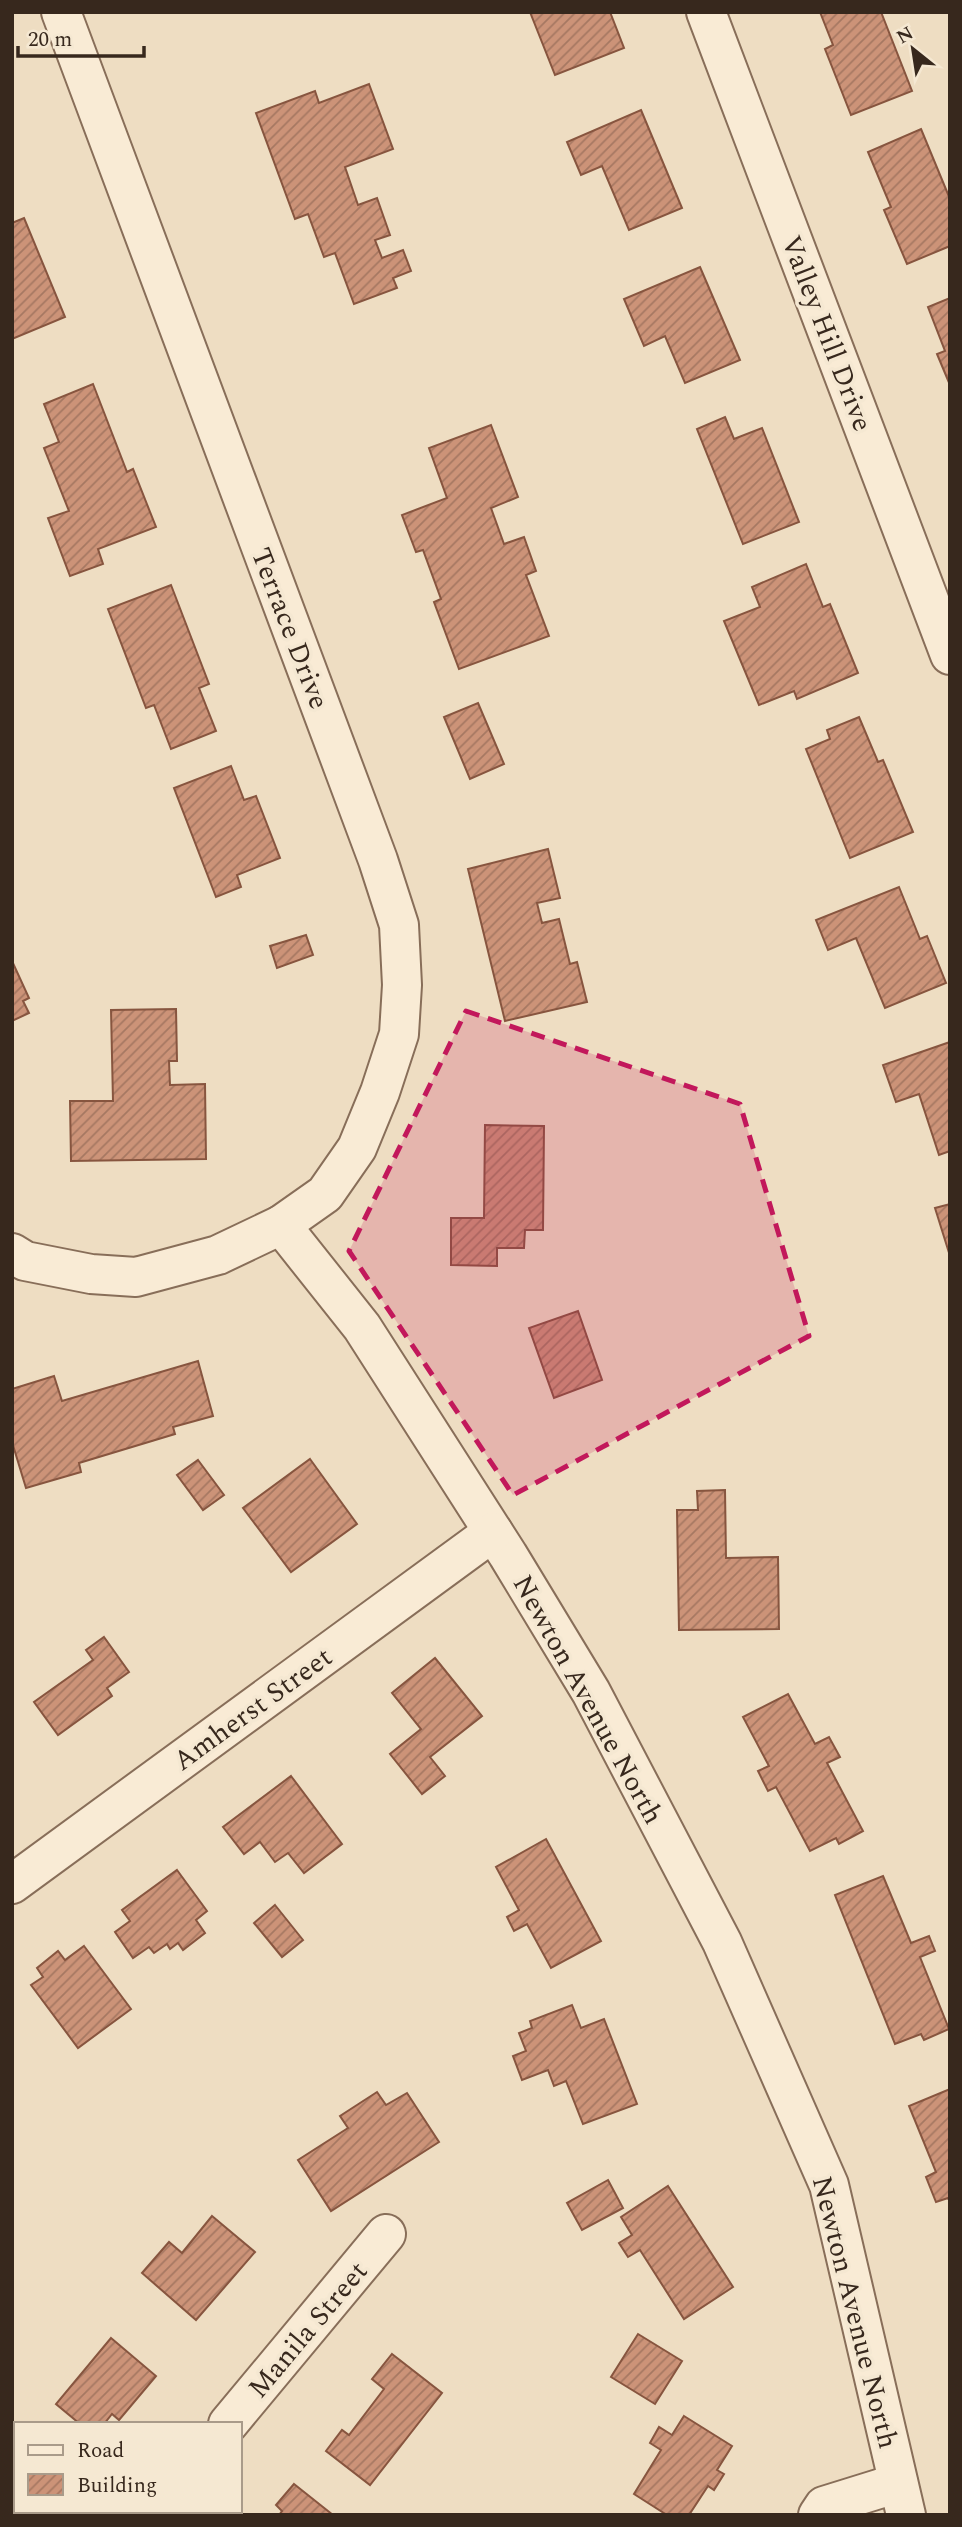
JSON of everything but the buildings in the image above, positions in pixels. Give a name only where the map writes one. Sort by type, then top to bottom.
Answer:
[{"type":"street","name":"Terrace Drive","points":[[61,12],[374,847],[399,925],[402,985],[399,1034],[380,1092],[357,1148],[325,1194],[281,1225]]},
{"type":"street","name":"Valley Hill Drive","points":[[706,12],[950,655]]},
{"type":"street","points":[[12,1253],[25,1261],[91,1274],[136,1277],[218,1255],[281,1225]]},
{"type":"street","name":"Newton Avenue North","points":[[281,1225],[362,1326],[493,1532],[591,1692],[722,1942],[829,2185],[902,2499]]},
{"type":"street","name":"Amherst Street","points":[[12,1884],[493,1532]]},
{"type":"street","name":"Manila Street","points":[[230,2422],[386,2234]]},
{"type":"street","points":[[818,2515],[824,2507],[902,2499]]},
{"type":"highlighted area","points":[[466,1011],[740,1104],[809,1336],[513,1495],[349,1251]]}]
